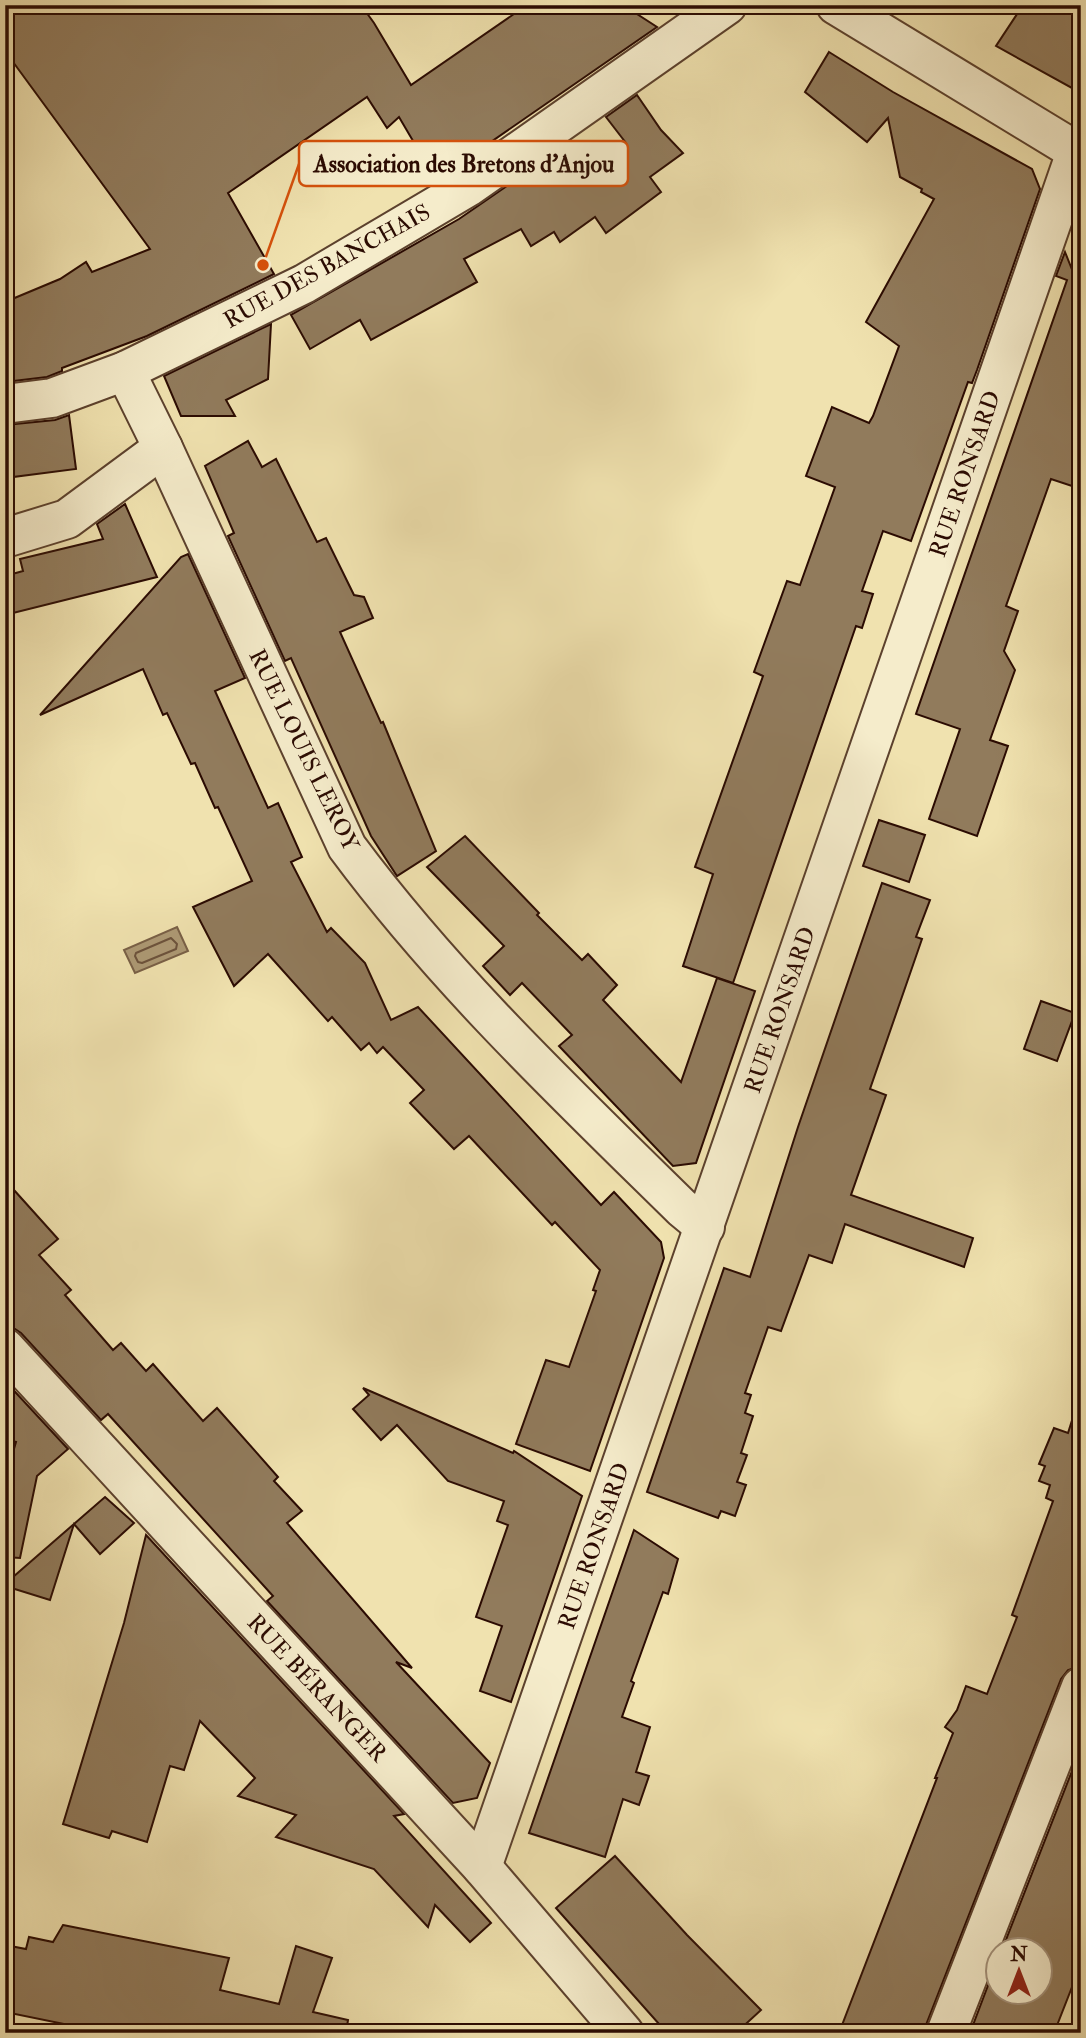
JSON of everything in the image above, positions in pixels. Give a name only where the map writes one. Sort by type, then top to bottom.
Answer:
[{"type":"street","name":"RUE DES BANCHAIS","points":[[5,404],[52,398],[125,371],[304,284],[468,187],[727,5]]},
{"type":"street","points":[[836,5],[1079,153]]},
{"type":"street","name":"RUE RONSARD","points":[[482,1867],[1079,153]]},
{"type":"street","name":"RUE LOUIS LEROY","points":[[125,371],[347,847],[384,897],[512,1040],[682,1208],[705,1227]]},
{"type":"street","points":[[5,538],[66,519],[163,448]]},
{"type":"street","name":"RUE BÉRANGER","points":[[5,1348],[482,1867],[624,2033]]},
{"type":"street","points":[[946,2033],[1081,1687]]},
{"type":"water","points":[[177,927],[188,951],[135,973],[124,950]]},
{"type":"building","points":[[5,5],[361,5],[411,85],[527,5],[623,5],[657,27],[436,180],[399,117],[387,128],[367,97],[228,193],[274,274],[147,336],[62,368],[62,371],[47,377],[5,382],[5,302],[60,279],[86,262],[92,272],[150,249],[5,51]]},
{"type":"building","points":[[1023,5],[1081,5],[1081,93],[996,46]]},
{"type":"building","points":[[829,52],[893,92],[1032,169],[1040,189],[977,370],[972,383],[968,382],[911,541],[883,531],[862,591],[873,594],[862,628],[856,626],[733,983],[683,966],[713,874],[695,867],[763,676],[754,672],[787,581],[800,585],[835,487],[806,476],[832,407],[869,423],[873,416],[899,346],[866,322],[934,199],[900,177],[888,118],[867,142],[805,92]]},
{"type":"building","points":[[637,95],[661,130],[683,153],[650,177],[661,192],[606,233],[595,217],[560,242],[554,232],[531,246],[521,229],[464,259],[477,282],[371,340],[360,320],[310,349],[291,315],[459,219],[552,155],[572,183],[626,143],[606,117]]},
{"type":"building","points":[[1065,252],[1071,267],[1076,253],[1081,254],[1081,463],[1072,486],[1051,479],[1006,606],[1018,611],[1004,651],[1015,670],[990,740],[1008,746],[977,836],[929,819],[960,729],[916,714],[1067,280],[1056,276]]},
{"type":"building","points":[[271,324],[268,379],[226,400],[235,416],[181,416],[164,376]]},
{"type":"building","points":[[69,415],[76,469],[5,478],[5,425],[55,420]]},
{"type":"building","points":[[248,441],[262,467],[276,459],[317,542],[326,538],[354,595],[364,597],[373,618],[340,632],[381,723],[383,722],[436,851],[397,876],[371,836],[291,658],[285,661],[228,536],[234,533],[205,466]]},
{"type":"building","points":[[125,504],[157,577],[5,615],[5,576],[23,571],[20,559],[103,539],[97,524]]},
{"type":"building","points":[[188,554],[245,678],[215,691],[268,808],[278,803],[302,857],[291,862],[327,932],[331,928],[365,963],[391,1020],[418,1007],[601,1205],[614,1192],[661,1242],[664,1258],[590,1471],[516,1444],[546,1360],[569,1367],[596,1291],[593,1290],[600,1270],[555,1222],[552,1225],[469,1136],[454,1149],[410,1103],[424,1090],[383,1047],[377,1053],[369,1043],[361,1050],[332,1017],[328,1021],[268,954],[234,986],[193,907],[252,881],[218,807],[215,808],[195,763],[191,764],[167,713],[163,715],[143,669],[40,715],[181,557]]},
{"type":"building","points":[[879,820],[925,835],[909,882],[863,866]]},
{"type":"building","points":[[465,836],[582,960],[588,954],[617,985],[603,1000],[681,1082],[717,978],[755,991],[696,1163],[673,1166],[559,1046],[572,1035],[522,983],[510,995],[483,966],[504,946],[427,867]]},
{"type":"building","points":[[882,883],[930,900],[916,937],[922,939],[870,1089],[886,1095],[851,1195],[973,1238],[964,1267],[845,1224],[832,1263],[809,1255],[781,1331],[768,1327],[745,1393],[751,1395],[745,1413],[753,1416],[741,1453],[747,1455],[737,1482],[746,1485],[735,1516],[721,1511],[718,1518],[647,1492],[724,1268],[750,1277],[798,1127]]},
{"type":"building","points":[[1041,1001],[1075,1013],[1057,1061],[1024,1049]]},
{"type":"building","points":[[5,1180],[58,1239],[39,1255],[71,1290],[65,1295],[113,1350],[121,1343],[146,1371],[153,1364],[203,1421],[217,1408],[278,1477],[274,1481],[302,1511],[287,1523],[412,1668],[396,1662],[490,1763],[477,1798],[453,1803],[267,1601],[273,1596],[108,1414],[101,1420],[21,1333],[12,1327],[5,1327]]},
{"type":"building","points":[[5,1381],[68,1449],[37,1476],[20,1558],[5,1557],[5,1480],[16,1442],[5,1439]]},
{"type":"building","points":[[363,1388],[513,1453],[514,1451],[582,1496],[511,1702],[480,1691],[502,1626],[476,1617],[508,1525],[497,1521],[504,1501],[448,1481],[397,1425],[381,1440],[353,1409],[369,1395]]},
{"type":"building","points":[[1075,1411],[1081,1412],[1081,1666],[1068,1670],[1061,1679],[925,2033],[839,2033],[953,1733],[945,1727],[957,1710],[966,1686],[987,1694],[1017,1617],[1012,1615],[1053,1501],[1046,1498],[1050,1485],[1039,1481],[1045,1466],[1039,1464],[1054,1428],[1068,1433]]},
{"type":"building","points":[[105,1497],[134,1523],[100,1554],[74,1524],[50,1600],[5,1586],[5,1584]]},
{"type":"building","points":[[634,1530],[678,1559],[668,1594],[663,1592],[631,1681],[634,1683],[622,1717],[650,1727],[636,1772],[649,1776],[639,1805],[623,1799],[605,1857],[529,1833]]},
{"type":"building","points":[[146,1535],[404,1814],[394,1816],[491,1923],[470,1942],[435,1905],[428,1927],[374,1869],[276,1837],[296,1815],[238,1796],[255,1778],[200,1721],[184,1770],[170,1766],[147,1842],[112,1831],[109,1838],[63,1824],[124,1623]]},
{"type":"building","points":[[1081,1748],[1081,1964],[1054,2033],[970,2033],[984,1996],[984,2007],[1054,2007],[1054,1937],[1007,1937]]},
{"type":"building","points":[[615,1856],[687,1935],[761,2010],[736,2033],[667,2033],[556,1908]]},
{"type":"building","points":[[63,1925],[229,1958],[220,1990],[279,2004],[296,1946],[332,1958],[313,2012],[348,2020],[346,2033],[108,2033],[5,2012],[5,1945],[26,1949],[29,1937],[53,1942]]},
{"type":"place","name":"Association des Bretons d'Anjou","points":[[263,265]]}]
